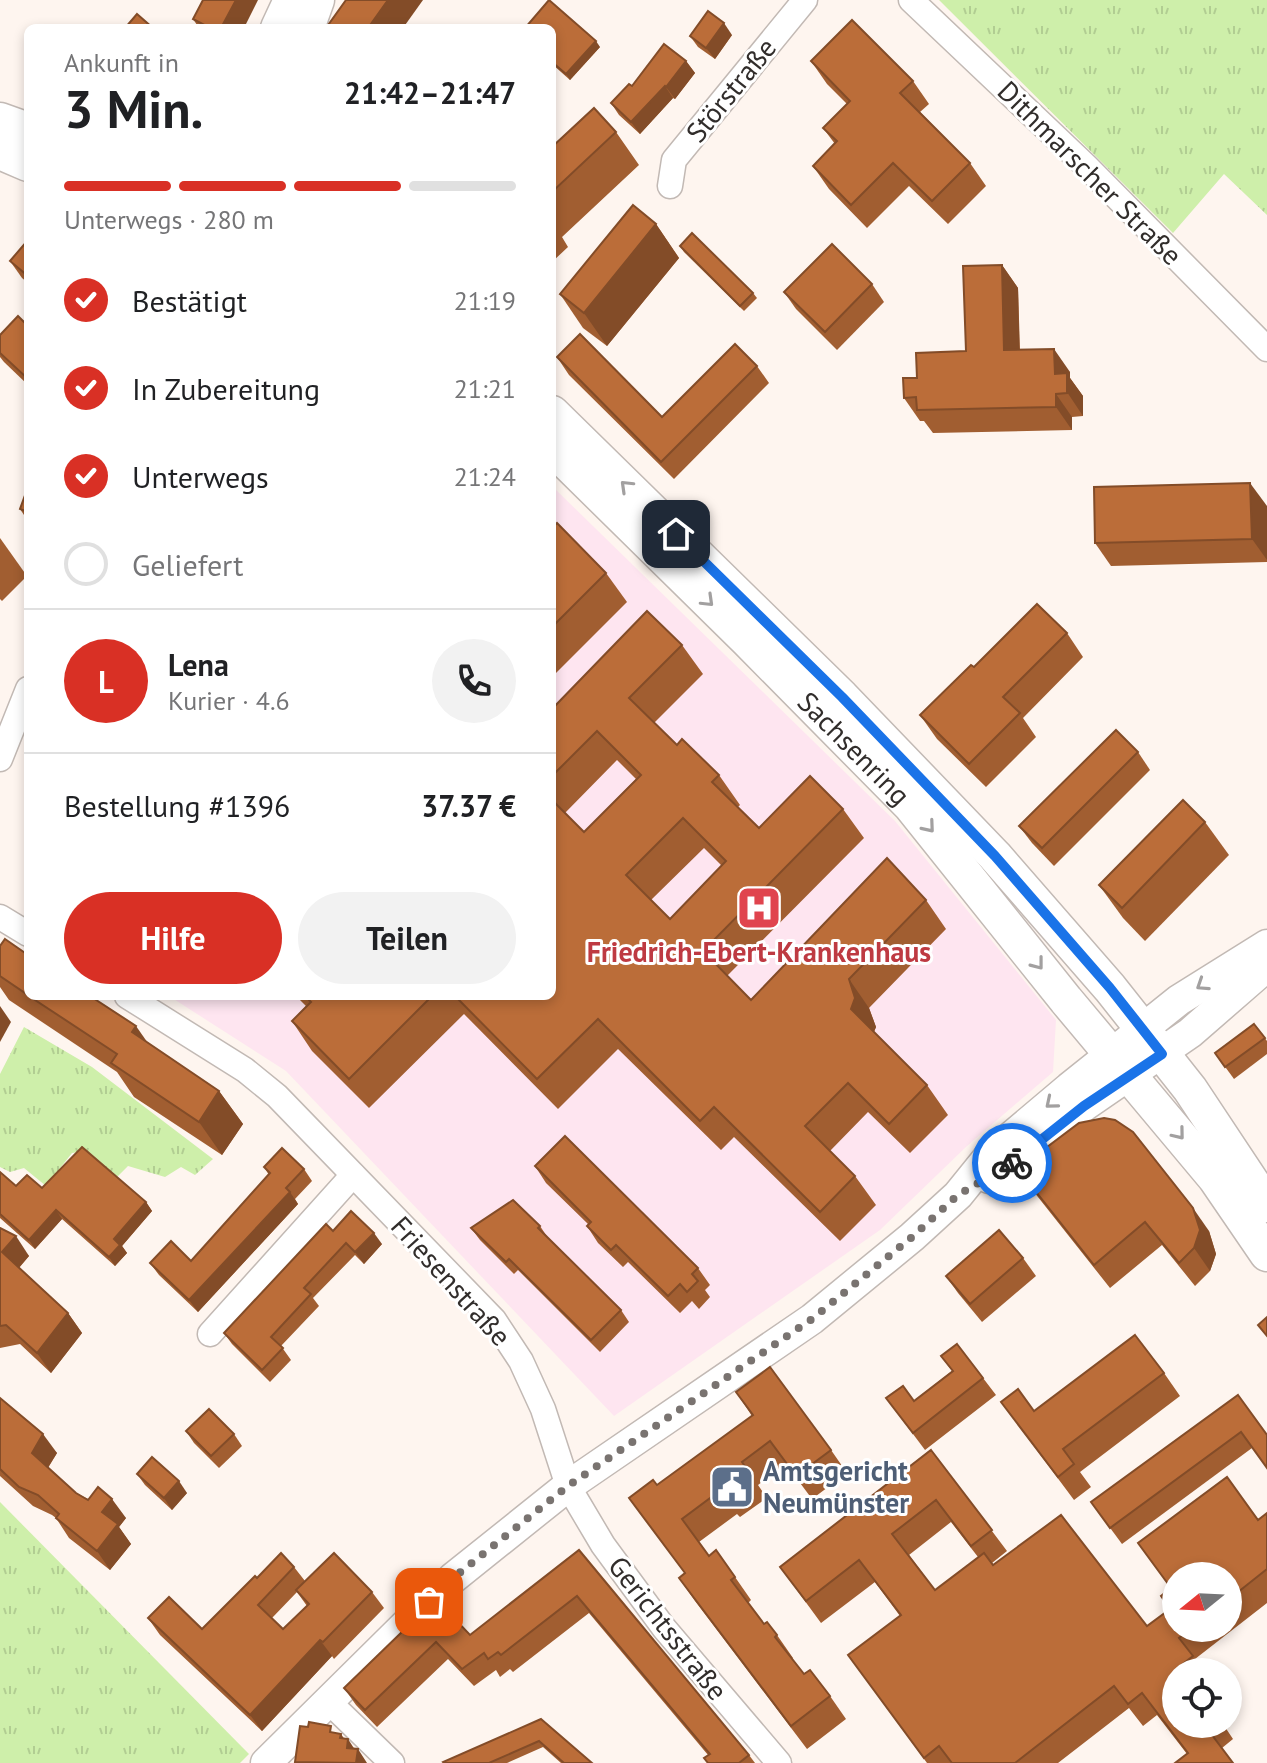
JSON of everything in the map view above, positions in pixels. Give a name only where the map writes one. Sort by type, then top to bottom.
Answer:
[{"type":"main road","points":[[280,24],[291,0]]},
{"type":"main road","points":[[308,24],[317,0]]},
{"type":"main road","points":[[0,120],[24,129]]},
{"type":"main road","points":[[0,152],[24,162]]},
{"type":"main road","name":"Sachsenring","points":[[556,417],[842,697],[975,835],[1110,988],[1198,1100],[1267,1205]]},
{"type":"main road","name":"Sachsenring","points":[[556,452],[910,805],[1215,1178],[1267,1254]]},
{"type":"street","name":"Störstraße","points":[[670,186],[674,160],[805,0]]},
{"type":"street","name":"Dithmarscher Straße","points":[[911,0],[1086,166],[1267,349]]},
{"type":"street","points":[[0,759],[24,699]]},
{"type":"street","points":[[0,917],[24,932]]},
{"type":"street","points":[[1151,1042],[1179,1000],[1267,945]]},
{"type":"street","points":[[266,1763],[453,1578],[568,1486],[812,1319],[958,1195],[1004,1170],[1119,1064],[1267,966]]},
{"type":"street","name":"Friesenstraße","points":[[133,1000],[245,1070],[277,1096],[494,1320],[521,1361],[543,1409],[568,1486]]},
{"type":"street","points":[[210,1334],[353,1175]]},
{"type":"street","name":"Gerichtsstraße","points":[[568,1486],[629,1583],[779,1763]]},
{"type":"street","points":[[328,1701],[392,1763]]},
{"type":"shaded area","name":"Friedrich-Ebert-Krankenhaus","points":[[556,490],[895,821],[1056,1020],[1053,1072],[967,1146],[880,1230],[614,1416],[286,1071],[175,1000],[556,1000]]},
{"type":"green space","points":[[939,0],[1267,0],[1267,215],[1224,174],[1173,233]]},
{"type":"green space","points":[[24,1027],[92,1067],[213,1159],[195,1175],[181,1167],[165,1177],[128,1166],[117,1177],[87,1151],[72,1153],[46,1186],[24,1168],[10,1172],[0,1167],[0,1074]]},
{"type":"green space","points":[[0,1502],[249,1754],[240,1763],[0,1763]]},
{"type":"building","points":[[203,0],[236,0],[223,24],[202,24],[193,19]]},
{"type":"building","points":[[346,0],[388,0],[371,24],[329,24]]},
{"type":"building","points":[[549,0],[596,41],[566,74],[556,65],[556,24],[528,24]]},
{"type":"building","points":[[708,11],[724,23],[706,48],[690,36]]},
{"type":"building","points":[[137,14],[148,24],[128,24]]},
{"type":"building","points":[[852,20],[913,81],[900,93],[970,163],[932,201],[893,163],[851,205],[813,166],[837,141],[823,128],[850,101],[811,61]]},
{"type":"building","points":[[664,44],[686,61],[666,87],[631,122],[611,103],[629,84],[632,86]]},
{"type":"building","points":[[594,108],[616,132],[556,188],[556,143]]},
{"type":"building","points":[[633,205],[656,224],[584,313],[560,294]]},
{"type":"building","points":[[692,233],[753,293],[740,306],[680,246]]},
{"type":"building","points":[[832,244],[872,284],[825,332],[784,292]]},
{"type":"building","points":[[24,245],[24,273],[10,261]]},
{"type":"building","points":[[1002,265],[1004,350],[1054,349],[1055,374],[1067,373],[1067,393],[1056,394],[1056,407],[917,410],[916,397],[904,398],[903,378],[917,378],[916,353],[966,351],[963,266]]},
{"type":"building","points":[[18,316],[24,322],[24,375],[0,353],[0,335]]},
{"type":"building","points":[[580,334],[662,417],[735,344],[757,366],[661,462],[557,357]]},
{"type":"building","points":[[1250,483],[1252,539],[1095,543],[1094,487]]},
{"type":"building","points":[[556,524],[606,573],[556,623]]},
{"type":"building","points":[[1037,604],[1067,633],[1003,697],[1020,713],[969,764],[920,715]]},
{"type":"building","points":[[647,611],[682,645],[629,698],[677,745],[682,739],[719,775],[712,782],[759,828],[810,776],[843,809],[703,951],[751,1000],[887,858],[926,900],[849,979],[855,998],[851,1009],[927,1085],[889,1124],[848,1083],[805,1126],[855,1176],[820,1212],[714,1107],[700,1121],[598,1019],[537,1079],[459,1000],[556,1000],[556,804],[584,832],[641,775],[597,731],[556,772],[556,705]],"holes":[[[683,818],[726,861],[670,919],[626,875]]]},
{"type":"building","points":[[1116,730],[1138,752],[1042,848],[1019,826]]},
{"type":"building","points":[[1183,800],[1205,822],[1122,908],[1099,885]]},
{"type":"building","points":[[5,939],[24,952],[24,992],[0,976],[0,946]]},
{"type":"building","points":[[35,1000],[96,1000],[136,1026],[132,1032],[219,1091],[199,1122],[111,1063],[117,1054]]},
{"type":"building","points":[[309,1000],[428,1000],[349,1079],[292,1021],[311,1002]]},
{"type":"building","points":[[1254,1024],[1265,1038],[1225,1067],[1215,1053]]},
{"type":"building","points":[[1104,1118],[1115,1120],[1133,1132],[1193,1208],[1200,1230],[1194,1248],[1179,1263],[1145,1222],[1094,1265],[1018,1169],[1079,1123]]},
{"type":"building","points":[[565,1136],[698,1268],[692,1274],[698,1281],[687,1292],[680,1284],[668,1296],[616,1245],[611,1250],[587,1226],[591,1222],[535,1166]]},
{"type":"building","points":[[82,1147],[146,1202],[114,1239],[120,1245],[109,1257],[56,1210],[29,1240],[0,1214],[0,1172],[16,1186],[27,1175],[42,1188]]},
{"type":"building","points":[[282,1148],[304,1169],[286,1188],[290,1192],[189,1300],[150,1263],[171,1241],[191,1261],[270,1173],[264,1167]]},
{"type":"building","points":[[513,1200],[621,1310],[591,1340],[509,1259],[506,1262],[471,1228]]},
{"type":"building","points":[[351,1211],[374,1233],[355,1252],[346,1243],[304,1288],[311,1294],[271,1337],[283,1348],[262,1370],[224,1333],[326,1224],[333,1231]]},
{"type":"building","points":[[0,1228],[16,1236],[2,1252],[68,1313],[37,1353],[6,1325],[0,1326]]},
{"type":"building","points":[[999,1230],[1023,1258],[970,1304],[946,1276]]},
{"type":"building","points":[[1267,1317],[1267,1336],[1258,1325]]},
{"type":"building","points":[[1135,1335],[1164,1373],[1063,1449],[1074,1464],[1058,1477],[1001,1402],[1018,1389],[1034,1411]]},
{"type":"building","points":[[957,1344],[983,1378],[913,1433],[886,1398],[903,1386],[914,1401],[953,1371],[941,1356]]},
{"type":"building","points":[[770,1367],[831,1450],[796,1476],[770,1441],[742,1462],[751,1475],[724,1494],[721,1490],[682,1519],[709,1556],[716,1550],[735,1577],[731,1580],[764,1624],[767,1622],[804,1674],[810,1670],[830,1696],[791,1726],[679,1578],[685,1573],[629,1498],[653,1480],[657,1485],[753,1415],[736,1392]]},
{"type":"building","points":[[1238,1395],[1267,1435],[1267,1468],[1241,1432],[1110,1528],[1091,1502]]},
{"type":"building","points":[[0,1398],[43,1434],[32,1453],[76,1493],[88,1500],[98,1487],[112,1499],[102,1512],[118,1524],[97,1551],[56,1518],[59,1514],[38,1495],[19,1487],[0,1469]]},
{"type":"building","points":[[209,1409],[234,1434],[211,1456],[186,1431]]},
{"type":"building","points":[[931,1450],[992,1530],[971,1546],[936,1500],[892,1534],[935,1590],[984,1553],[993,1565],[1061,1515],[1147,1626],[1162,1615],[1162,1642],[1182,1642],[1193,1656],[1162,1658],[1162,1719],[1142,1693],[1128,1704],[1114,1686],[1015,1763],[952,1763],[939,1746],[924,1758],[848,1655],[901,1615],[859,1560],[806,1601],[780,1567]]},
{"type":"building","points":[[152,1457],[179,1481],[164,1498],[137,1474]]},
{"type":"building","points":[[1227,1477],[1258,1520],[1267,1513],[1267,1569],[1242,1589],[1242,1562],[1162,1562],[1162,1576],[1138,1543]]},
{"type":"building","points":[[579,1550],[749,1755],[739,1763],[708,1763],[704,1758],[710,1754],[577,1596],[501,1655],[498,1652],[488,1659],[484,1653],[462,1669],[436,1642],[365,1710],[344,1688],[436,1599],[470,1635]]},
{"type":"building","points":[[281,1553],[294,1567],[258,1605],[283,1629],[309,1604],[296,1590],[334,1553],[372,1592],[323,1642],[320,1640],[250,1715],[148,1618],[169,1597],[202,1629]]},
{"type":"building","points":[[541,1719],[592,1763],[564,1763],[539,1741],[489,1763],[443,1762]]},
{"type":"building","points":[[309,1722],[331,1726],[330,1732],[348,1739],[347,1748],[358,1749],[356,1763],[295,1762],[300,1726],[308,1727]]},
{"type":"building","points":[[1176,1738],[1214,1738],[1233,1763],[1175,1763],[1188,1753]]},
{"type":"way so far","points":[[429,1602],[453,1578],[568,1486],[812,1319],[958,1195],[1012,1163]]},
{"type":"place","name":"Friedrich-Ebert-Krankenhaus","points":[[759,908]]},
{"type":"place","name":"Amtsgericht Neumünster","points":[[732,1487]]},
{"type":"route","points":[[676,534],[842,697],[995,856],[1110,988],[1162,1054],[1084,1106],[1012,1163]]}]
